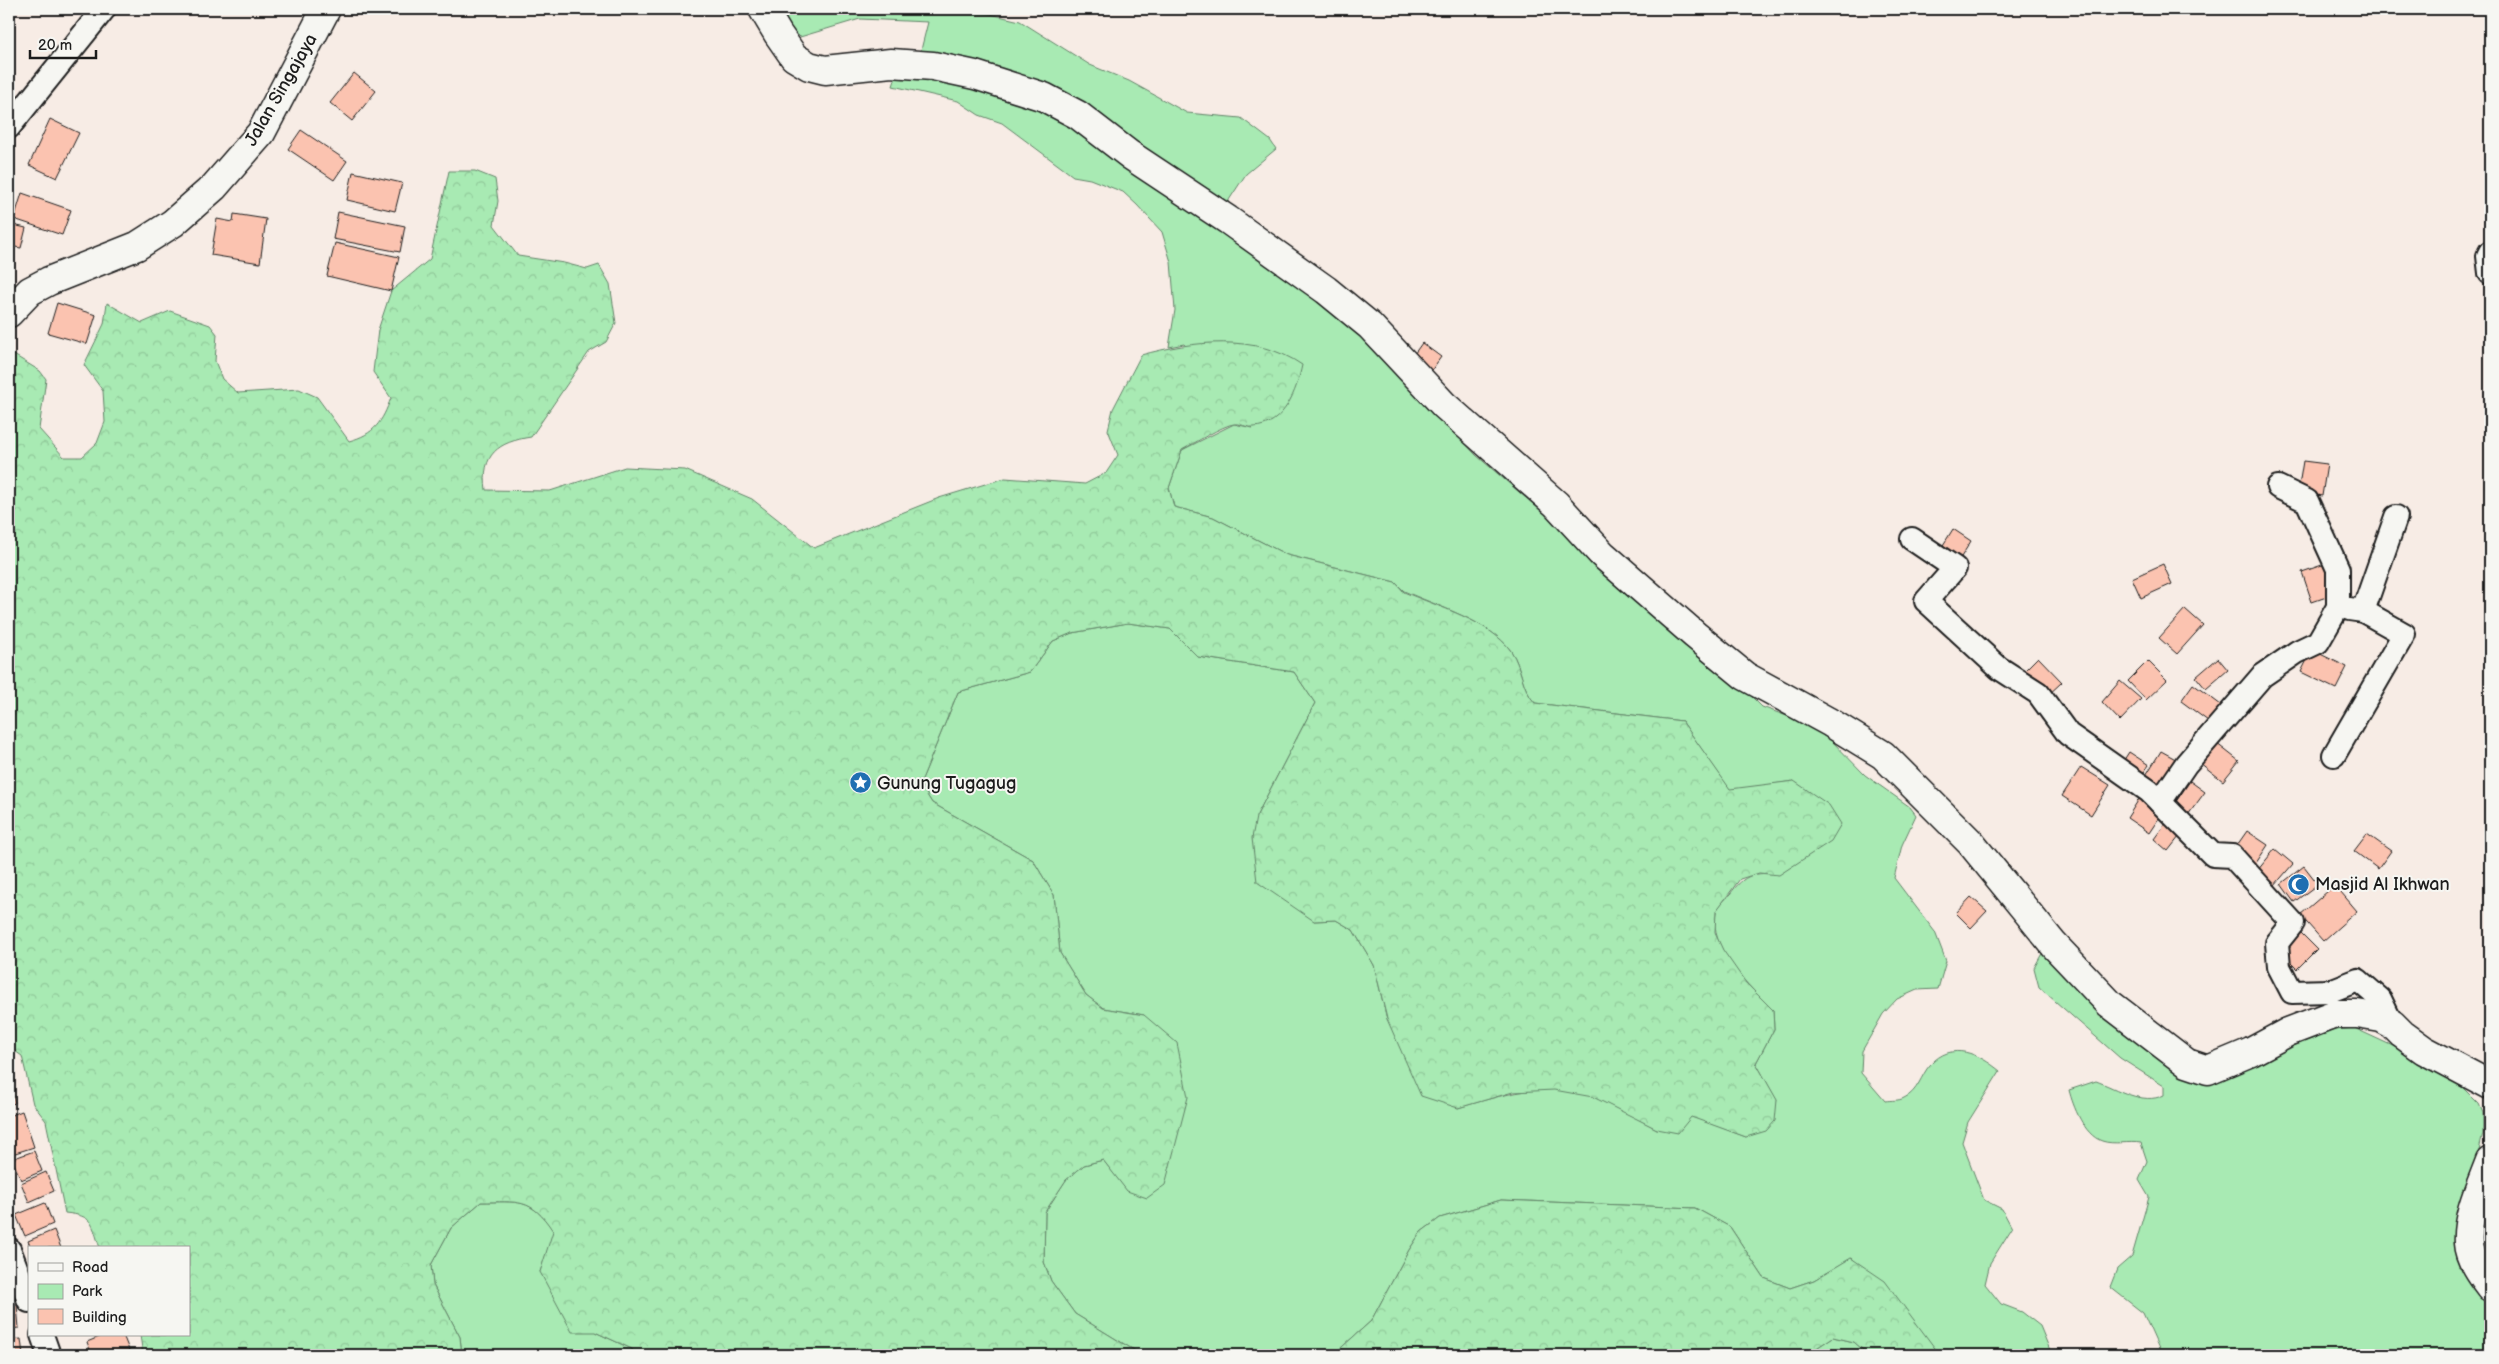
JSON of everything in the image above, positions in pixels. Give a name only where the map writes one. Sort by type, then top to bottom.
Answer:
[{"type":"street","points":[[9,126],[104,9]]},
{"type":"street","name":"Jalan Singajaya","points":[[9,313],[30,290],[49,280],[137,246],[173,223],[214,187],[261,133],[326,9]]},
{"type":"street","points":[[763,9],[794,56],[809,66],[825,70],[892,63],[933,66],[975,75],[1044,97],[1078,115],[1130,155],[1228,220],[1326,290],[1370,326],[1444,405],[1556,504],[1602,554],[1695,635],[1746,676],[1831,723],[1883,755],[1970,842],[2054,945],[2110,1004],[2188,1063],[2208,1070],[2251,1052],[2288,1032],[2335,1014],[2371,1015],[2392,1024]]},
{"type":"street","points":[[2490,252],[2488,256],[2490,274]]},
{"type":"street","points":[[2160,802],[2186,764],[2262,676],[2297,652],[2318,642],[2338,607],[2338,569],[2307,501],[2278,487]]},
{"type":"street","points":[[2363,611],[2396,517]]},
{"type":"street","points":[[1912,539],[1955,568],[1926,601],[1999,668],[2038,693],[2068,734],[2149,791],[2213,855],[2232,856],[2293,923],[2277,943],[2279,967],[2292,992],[2330,991],[2358,980],[2380,999],[2392,1024],[2402,1034],[2424,1050],[2490,1085]]},
{"type":"street","points":[[2334,755],[2404,634],[2363,611],[2338,607]]},
{"type":"street","points":[[2490,1161],[2478,1193],[2468,1244],[2480,1274],[2490,1287]]},
{"type":"street","points":[[9,1249],[28,1298]]},
{"type":"street","points":[[42,1336],[49,1355]]},
{"type":"green space","points":[[776,9],[969,9],[1020,21],[1090,65],[1129,81],[1187,113],[1241,118],[1270,140],[1276,149],[1246,174],[1229,200],[1224,233],[1353,325],[1476,455],[1718,663],[1762,707],[1798,720],[1829,738],[1865,775],[1910,807],[1916,815],[1902,845],[1894,878],[1935,932],[1946,961],[1938,989],[1917,990],[1897,999],[1883,1014],[1862,1051],[1861,1073],[1885,1101],[1900,1100],[1913,1092],[1930,1065],[1938,1057],[1947,1053],[1956,1051],[1974,1055],[2000,1071],[1968,1122],[1962,1142],[1984,1200],[2002,1209],[2012,1228],[1990,1263],[1985,1284],[2001,1304],[2022,1312],[2040,1326],[2052,1355],[1940,1355],[1852,1258],[1814,1280],[1790,1288],[1764,1278],[1730,1227],[1695,1208],[1501,1200],[1440,1218],[1421,1232],[1409,1250],[1371,1321],[1333,1355],[1142,1355],[1075,1314],[1051,1281],[1044,1262],[1045,1212],[1066,1180],[1084,1165],[1103,1160],[1128,1191],[1144,1015],[1103,1008],[1086,995],[1060,953],[1054,895],[1033,860],[932,803],[920,784],[958,692],[1030,672],[1053,641],[1072,633],[1128,623],[1170,629],[1198,657],[1294,672],[1315,703],[1256,817],[1314,921],[1336,920],[1353,930],[1374,965],[1387,1019],[1458,1108],[1491,1098],[1525,1091],[1560,1090],[1577,1092],[1602,1100],[1657,1129],[1691,1116],[1746,1137],[1777,1101],[1756,1063],[1774,1029],[1773,1010],[1742,978],[1724,953],[1715,926],[1716,912],[1735,887],[1746,878],[1763,873],[1779,874],[1794,781],[1730,790],[1682,721],[1535,703],[1527,691],[1515,657],[1502,640],[1462,615],[1404,591],[1395,582],[1287,555],[1213,517],[1174,507],[1169,488],[1182,450],[1234,424],[1253,428],[1184,344],[1169,347],[1175,310],[1171,262],[1162,232],[1123,192],[1090,179],[1073,176],[1002,123],[979,115],[958,101],[893,86],[898,71],[916,70],[928,22],[860,19],[800,37],[780,18]]},
{"type":"green space","points":[[449,171],[475,171],[495,179],[498,201],[494,225],[518,256],[564,263],[587,269],[599,265],[610,284],[616,323],[606,342],[589,352],[531,437],[509,442],[494,452],[486,467],[486,490],[550,491],[625,467],[685,470],[752,499],[814,548],[939,498],[1005,478],[1085,484],[1106,473],[1118,455],[1108,430],[1113,409],[1141,355],[1181,346],[1223,343],[1244,344],[1265,348],[1284,355],[1302,365],[1297,385],[1287,405],[1281,414],[1273,420],[1264,425],[1253,427],[1236,424],[1229,425],[1182,450],[1169,488],[1174,507],[1213,517],[1287,555],[1395,582],[1404,592],[1462,616],[1490,631],[1502,640],[1515,657],[1527,691],[1535,703],[1682,721],[1730,789],[1794,781],[1829,805],[1841,824],[1831,841],[1779,875],[1759,873],[1740,879],[1716,911],[1715,933],[1723,950],[1746,983],[1773,1010],[1774,1029],[1756,1063],[1777,1100],[1775,1121],[1766,1131],[1746,1137],[1691,1117],[1678,1133],[1657,1129],[1593,1097],[1554,1090],[1513,1092],[1458,1108],[1421,1096],[1387,1019],[1374,965],[1353,930],[1336,920],[1314,921],[1257,882],[1252,838],[1256,817],[1315,703],[1294,672],[1198,657],[1170,629],[1128,623],[1072,633],[1053,641],[1030,672],[958,692],[920,784],[932,803],[1033,860],[1054,895],[1060,953],[1086,995],[1103,1008],[1144,1015],[1177,1043],[1188,1097],[1165,1185],[1147,1198],[1127,1191],[1103,1160],[1084,1165],[1066,1180],[1045,1212],[1044,1262],[1051,1281],[1075,1314],[1142,1355],[635,1355],[632,1349],[595,1332],[572,1332],[540,1272],[553,1231],[538,1212],[523,1204],[514,1202],[481,1202],[451,1228],[431,1265],[433,1285],[460,1337],[462,1355],[143,1355],[140,1336],[190,1336],[190,1246],[99,1246],[90,1222],[81,1216],[65,1213],[46,1121],[33,1104],[22,1056],[9,1047],[9,352],[40,371],[46,379],[39,429],[64,457],[82,457],[97,443],[105,422],[103,391],[84,365],[104,324],[107,303],[142,323],[170,311],[210,325],[217,334],[215,361],[222,379],[238,393],[299,389],[317,397],[349,441],[365,435],[376,426],[381,420],[391,398],[373,372],[378,330],[391,291],[430,259]]},
{"type":"green space","points":[[2045,948],[2197,1075],[2275,1053],[2334,1030],[2354,1028],[2410,1054],[2462,1087],[2479,1104],[2483,1113],[2483,1134],[2463,1216],[2471,1276],[2490,1306],[2490,1355],[2164,1355],[2160,1351],[2143,1313],[2110,1287],[2117,1269],[2132,1256],[2149,1197],[2139,1180],[2147,1161],[2141,1143],[2111,1143],[2096,1138],[2080,1119],[2069,1090],[2096,1081],[2130,1095],[2156,1098],[2164,1095],[2164,1086],[2120,1058],[2039,987],[2034,968]]},
{"type":"green space","points":[[1501,1200],[1695,1208],[1730,1227],[1764,1278],[1790,1288],[1814,1280],[1851,1258],[1885,1281],[1940,1355],[1869,1355],[1854,1342],[1833,1337],[1815,1349],[1816,1355],[1333,1355],[1371,1321],[1409,1250],[1421,1232],[1440,1218]]},
{"type":"green space","points":[[481,1202],[514,1202],[523,1204],[538,1212],[554,1231],[540,1272],[595,1332],[632,1349],[635,1355],[462,1355],[460,1337],[433,1285],[431,1265],[451,1228]]},
{"type":"green space","points":[[1833,1337],[1854,1342],[1869,1355],[1816,1355],[1815,1349]]},
{"type":"building","points":[[354,73],[376,91],[352,121],[330,103]]},
{"type":"building","points":[[50,119],[79,133],[57,178],[29,165]]},
{"type":"building","points":[[301,130],[347,161],[334,180],[288,149]]},
{"type":"building","points":[[353,172],[402,183],[395,211],[347,200]]},
{"type":"building","points":[[22,193],[71,210],[62,235],[14,219]]},
{"type":"building","points":[[338,212],[405,226],[400,252],[333,239]]},
{"type":"building","points":[[234,214],[266,219],[260,263],[211,255],[217,219],[233,222]]},
{"type":"building","points":[[9,224],[26,228],[21,248],[9,246]]},
{"type":"building","points":[[335,243],[399,257],[391,291],[327,276]]},
{"type":"building","points":[[57,303],[96,315],[87,344],[48,333]]},
{"type":"building","points":[[1422,343],[1441,357],[1426,378],[1407,364]]},
{"type":"building","points":[[2303,461],[2327,464],[2322,496],[2298,492]]},
{"type":"building","points":[[1953,529],[1971,541],[1958,562],[1940,550]]},
{"type":"building","points":[[2163,564],[2172,584],[2141,598],[2132,578]]},
{"type":"building","points":[[2325,564],[2335,594],[2312,602],[2302,572]]},
{"type":"building","points":[[2185,609],[2203,625],[2177,654],[2159,638]]},
{"type":"building","points":[[2312,650],[2347,667],[2336,689],[2301,672]]},
{"type":"building","points":[[2038,657],[2062,682],[2046,697],[2023,672]]},
{"type":"building","points":[[2218,658],[2228,670],[2206,689],[2196,677]]},
{"type":"building","points":[[2148,661],[2167,680],[2146,700],[2128,681]]},
{"type":"building","points":[[2120,681],[2141,699],[2120,721],[2102,702]]},
{"type":"building","points":[[2193,684],[2221,705],[2208,721],[2181,701]]},
{"type":"building","points":[[2216,743],[2239,761],[2223,781],[2200,763]]},
{"type":"building","points":[[2161,751],[2181,762],[2163,792],[2143,780]]},
{"type":"building","points":[[2129,752],[2149,765],[2139,779],[2120,766]]},
{"type":"building","points":[[2081,767],[2110,785],[2091,815],[2062,796]]},
{"type":"building","points":[[2190,781],[2205,792],[2185,819],[2171,809]]},
{"type":"building","points":[[2141,796],[2163,812],[2149,833],[2127,818]]},
{"type":"building","points":[[2168,820],[2183,832],[2168,851],[2154,839]]},
{"type":"building","points":[[2247,831],[2268,845],[2254,866],[2233,851]]},
{"type":"building","points":[[2367,834],[2391,851],[2378,869],[2354,851]]},
{"type":"building","points":[[2275,849],[2293,864],[2274,886],[2257,871]]},
{"type":"building","name":"Masjid Al Ikhwan","points":[[2304,866],[2318,884],[2294,902],[2281,884]]},
{"type":"building","points":[[2335,885],[2357,911],[2323,941],[2300,915]]},
{"type":"building","points":[[1971,897],[1987,911],[1971,928],[1956,913]]},
{"type":"building","points":[[2300,932],[2317,949],[2297,969],[2280,952]]},
{"type":"building","points":[[9,1084],[15,1103],[9,1105]]},
{"type":"building","points":[[22,1111],[34,1147],[9,1155],[9,1116]]},
{"type":"building","points":[[34,1151],[42,1171],[21,1180],[12,1159]]},
{"type":"building","points":[[46,1172],[54,1191],[29,1202],[21,1183]]},
{"type":"building","points":[[45,1203],[53,1224],[25,1236],[16,1215]]},
{"type":"building","points":[[54,1230],[60,1246],[30,1246],[28,1241]]},
{"type":"building","points":[[17,1305],[19,1328],[9,1329],[9,1306]]},
{"type":"building","points":[[102,1336],[123,1336],[131,1355],[92,1355],[87,1342]]},
{"type":"building","points":[[21,1339],[23,1355],[9,1355],[9,1340]]},
{"type":"place","name":"Gunung Tugagug","points":[[861,783]]},
{"type":"place","name":"Masjid Al Ikhwan","points":[[2299,884]]}]
